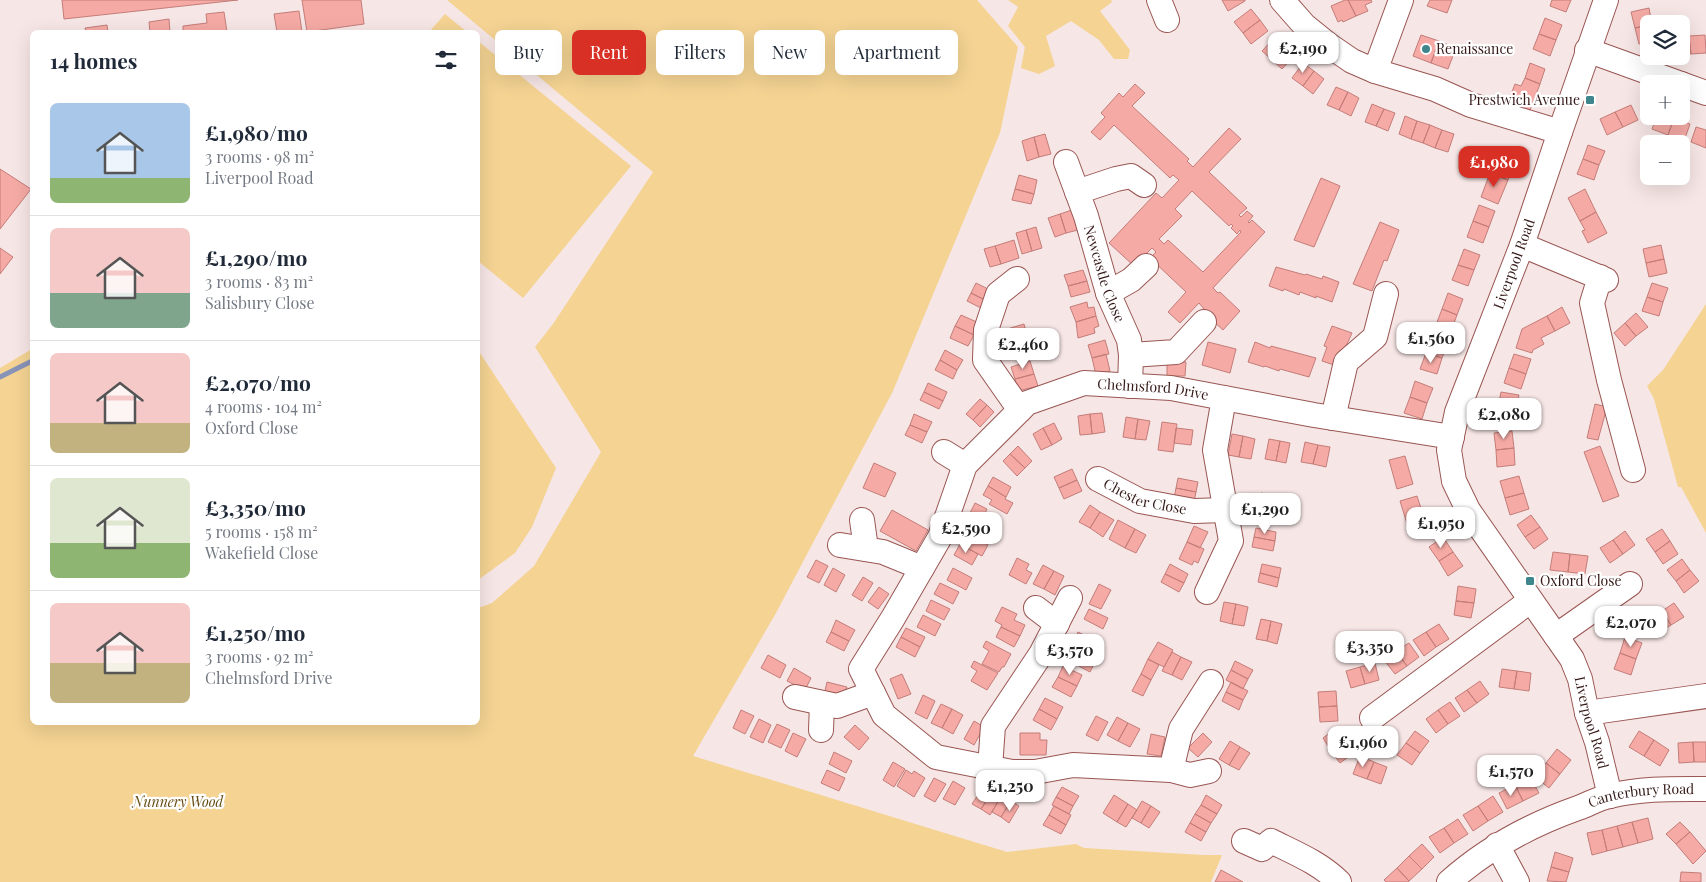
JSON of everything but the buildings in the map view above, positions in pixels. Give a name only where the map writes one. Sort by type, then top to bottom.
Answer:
[{"type":"street","points":[[1282,0],[1304,25],[1352,61],[1375,71],[1435,89],[1470,105],[1560,132]]},
{"type":"street","points":[[1375,71],[1401,0]]},
{"type":"street","name":"Liverpool Road","points":[[1606,0],[1587,50],[1522,245],[1457,412],[1449,450],[1454,481],[1468,510],[1572,659],[1580,679],[1587,713],[1597,742],[1610,796]]},
{"type":"street","points":[[1587,50],[1656,75]]},
{"type":"street","points":[[1690,87],[1706,93]]},
{"type":"street","name":"Newcastle Close","points":[[1066,162],[1086,216],[1108,293],[1130,340],[1132,354],[1130,386]]},
{"type":"street","points":[[1077,192],[1131,176],[1144,185]]},
{"type":"street","points":[[1522,245],[1603,279],[1592,303],[1609,380],[1633,470]]},
{"type":"street","points":[[1108,293],[1131,280],[1146,266]]},
{"type":"street","points":[[1017,279],[998,294],[986,330],[985,360],[1020,410]]},
{"type":"street","points":[[1333,418],[1346,362],[1375,337],[1386,294]]},
{"type":"street","points":[[1132,354],[1176,352],[1204,322]]},
{"type":"street","name":"Chelmsford Drive","points":[[1209,772],[1190,776],[1171,770],[1073,765],[1035,772],[1012,772],[936,757],[884,715],[861,669],[940,537],[965,465],[1027,403],[1084,383],[1171,388],[1333,418],[1452,437]]},
{"type":"street","points":[[1207,592],[1231,541],[1215,450],[1224,398]]},
{"type":"street","points":[[944,452],[965,465]]},
{"type":"street","name":"Chester Close","points":[[1098,479],[1140,501],[1194,511],[1225,510]]},
{"type":"street","points":[[862,520],[866,550]]},
{"type":"street","points":[[840,545],[883,552],[922,568]]},
{"type":"street","points":[[1556,636],[1630,584]]},
{"type":"street","points":[[990,768],[993,726],[1041,654],[1070,598]]},
{"type":"street","points":[[1372,718],[1530,601]]},
{"type":"street","points":[[1036,608],[1057,624]]},
{"type":"street","points":[[1171,770],[1181,729],[1211,682]]},
{"type":"street","points":[[794,696],[837,706],[873,693]]},
{"type":"street","points":[[1587,713],[1706,696]]},
{"type":"street","points":[[821,730],[822,703]]},
{"type":"street","name":"Canterbury Road","points":[[1449,882],[1469,864],[1521,831],[1610,796],[1654,789],[1706,789]]},
{"type":"street","points":[[1244,841],[1262,849],[1271,841],[1320,866],[1340,882]]},
{"type":"street","points":[[1497,845],[1517,882]]},
{"type":"green space","name":"Nunnery Wood","points":[[447,0],[977,0],[1018,47],[1000,133],[893,391],[776,613],[693,756],[1007,852],[1076,844],[1084,848],[1222,855],[1211,882],[0,882],[0,368],[30,350],[30,725],[480,725],[480,607],[492,603],[534,566],[601,452],[535,347],[553,324],[653,172],[537,75],[562,75],[562,30],[495,30],[495,40]]},
{"type":"green space","points":[[1008,0],[1111,0],[1112,2],[1100,11],[1130,50],[1128,59],[1114,59],[1099,40],[1071,21],[1046,36],[1055,66],[1039,74],[1021,68],[1025,47],[1008,26],[1018,7]]},
{"type":"green space","points":[[445,14],[465,30],[431,30]]},
{"type":"green space","points":[[480,43],[495,55],[495,75],[520,75],[631,166],[523,298],[480,263]]},
{"type":"green space","points":[[1706,304],[1706,533],[1681,487],[1678,487],[1654,399],[1647,386],[1663,370]]},
{"type":"green space","points":[[480,353],[556,468],[532,527],[515,553],[480,579]]},
{"type":"waterway","points":[[0,377],[30,362]]},
{"type":"place","name":"Renaissance","points":[[1426,49]]},
{"type":"place","name":"Prestwich Avenue","points":[[1590,100]]},
{"type":"place","name":"Oxford Close","points":[[1530,581]]}]
